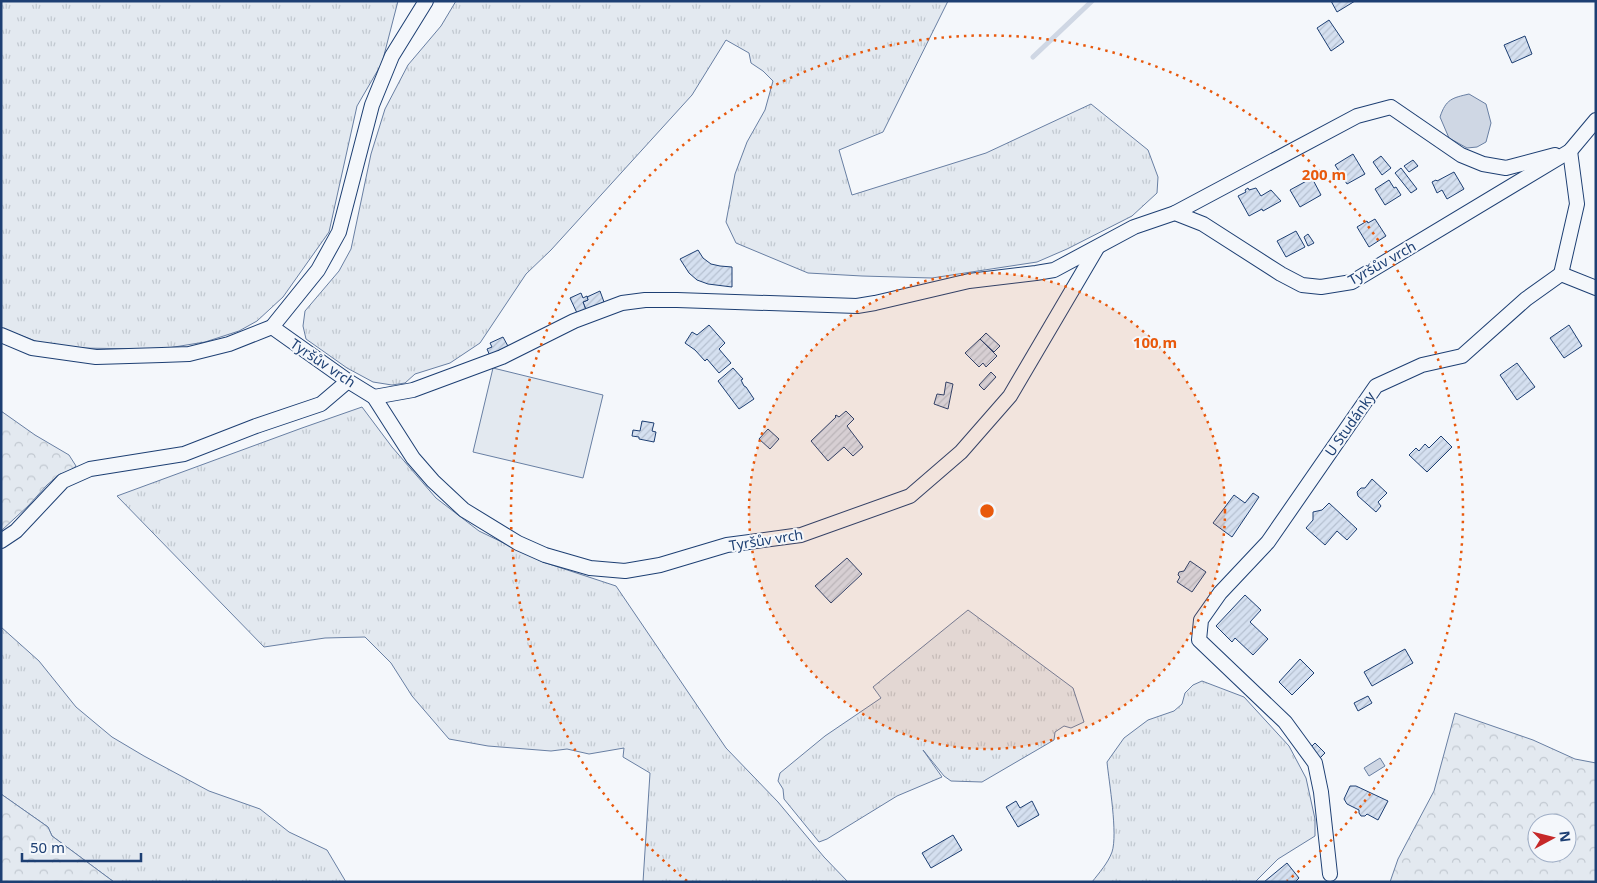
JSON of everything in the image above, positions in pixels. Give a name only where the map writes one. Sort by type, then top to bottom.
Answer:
[{"type":"street","points":[[1,335],[32,348],[96,357],[189,354],[229,344],[272,327],[318,270],[339,232],[372,105],[392,56],[426,1]]},
{"type":"street","points":[[1175,213],[1358,116],[1391,107],[1461,155],[1483,164],[1506,168],[1570,151],[1577,204],[1561,274],[1596,288]]},
{"type":"street","name":"Tyršův vrch","points":[[374,397],[413,390],[502,357],[574,321],[622,303],[645,300],[677,300],[857,306],[969,281],[1054,270],[1134,227],[1175,213],[1203,224],[1281,274],[1302,285],[1321,287],[1352,282],[1570,151],[1596,120]]},
{"type":"street","name":"Tyršův vrch","points":[[272,327],[348,381],[374,397],[413,458],[433,481],[464,510],[518,543],[545,555],[590,568],[604,570],[646,569],[726,545],[801,536],[910,496],[961,452],[1010,396],[1097,248]]},
{"type":"street","name":"U Studánky","points":[[1330,874],[1321,792],[1315,763],[1285,722],[1199,640],[1201,620],[1215,600],[1268,542],[1376,386],[1422,365],[1462,356],[1526,299],[1561,274]]},
{"type":"street","points":[[1,541],[16,531],[63,481],[90,469],[184,454],[256,426],[321,404],[348,381]]},
{"type":"green space","points":[[1,1],[398,1],[382,63],[357,106],[329,232],[283,297],[257,321],[239,331],[205,342],[168,348],[141,349],[80,348],[46,345],[1,328]]},
{"type":"green space","points":[[456,1],[948,1],[883,132],[839,150],[852,195],[986,153],[1091,104],[1148,150],[1158,177],[1157,193],[1132,216],[1037,262],[932,278],[808,273],[736,243],[726,222],[735,174],[747,142],[765,110],[773,81],[751,63],[749,53],[726,40],[692,95],[551,250],[526,274],[480,343],[450,363],[415,374],[405,383],[392,385],[373,382],[347,368],[306,339],[303,326],[305,311],[339,271],[351,249],[371,154],[385,109],[408,65],[441,26]]},
{"type":"green space","points":[[493,368],[603,395],[583,478],[473,452]]},
{"type":"green space","points":[[362,407],[392,447],[436,498],[479,531],[543,562],[616,586],[726,748],[778,802],[824,857],[848,882],[643,882],[650,773],[623,757],[624,748],[589,754],[567,749],[551,751],[488,746],[449,739],[412,696],[391,663],[365,637],[325,638],[264,647],[117,496]]},
{"type":"green space","points":[[1,411],[35,435],[69,455],[76,466],[69,472],[60,474],[47,485],[1,531]]},
{"type":"green space","points":[[968,610],[1073,688],[1084,722],[1071,728],[1064,726],[1055,732],[1054,740],[982,782],[951,781],[944,776],[923,750],[942,777],[897,796],[819,842],[784,799],[783,789],[778,781],[780,773],[825,736],[881,698],[873,687]]},
{"type":"green space","points":[[1,627],[39,661],[76,707],[112,737],[209,791],[260,809],[289,832],[327,850],[346,882],[114,882],[52,836],[48,827],[1,794]]},
{"type":"green space","points":[[1202,681],[1244,697],[1289,746],[1306,778],[1315,819],[1315,836],[1278,859],[1255,882],[1092,882],[1108,860],[1114,844],[1114,821],[1107,762],[1124,738],[1148,720],[1174,711],[1182,704],[1185,693],[1193,685]]},
{"type":"green space","points":[[1455,713],[1533,740],[1575,759],[1596,763],[1596,882],[1390,882],[1398,859],[1434,791]]},
{"type":"green space","points":[[1,794],[48,827],[52,836],[114,882],[1,882]]},
{"type":"shaded area","points":[[1469,94],[1486,104],[1491,123],[1486,142],[1477,147],[1467,148],[1449,138],[1440,117],[1450,100]]},
{"type":"shaded area","points":[[1380,758],[1385,766],[1369,776],[1364,768]]},
{"type":"building","points":[[1331,1],[1355,1],[1337,12]]},
{"type":"building","points":[[1329,20],[1344,42],[1331,51],[1317,28]]},
{"type":"building","points":[[1525,36],[1532,54],[1512,63],[1504,45]]},
{"type":"building","points":[[1353,154],[1365,174],[1347,184],[1335,165]]},
{"type":"building","points":[[1381,156],[1391,168],[1382,175],[1373,162]]},
{"type":"building","points":[[1413,160],[1418,166],[1409,172],[1404,166]]},
{"type":"building","points":[[1401,168],[1417,189],[1411,193],[1395,173]]},
{"type":"building","points":[[1454,172],[1464,189],[1447,199],[1442,190],[1437,193],[1432,182]]},
{"type":"building","points":[[1312,178],[1321,195],[1300,207],[1290,190]]},
{"type":"building","points":[[1389,180],[1401,195],[1385,205],[1375,189]]},
{"type":"building","points":[[1248,188],[1249,190],[1256,188],[1261,196],[1271,190],[1281,201],[1249,216],[1238,196],[1246,192],[1245,190]]},
{"type":"building","points":[[1375,219],[1386,236],[1369,247],[1357,227]]},
{"type":"building","points":[[1296,231],[1305,247],[1286,257],[1277,241]]},
{"type":"building","points":[[1308,234],[1314,243],[1308,246],[1304,237]]},
{"type":"building","points":[[698,250],[703,258],[711,264],[732,267],[732,287],[708,284],[697,280],[689,273],[680,259]]},
{"type":"building","points":[[600,291],[604,302],[586,310],[583,302],[588,300],[587,297]]},
{"type":"building","points":[[581,293],[583,298],[587,296],[588,300],[583,302],[586,310],[577,313],[570,298]]},
{"type":"building","points":[[709,325],[725,343],[719,349],[731,363],[719,373],[707,359],[705,361],[685,343],[692,332],[697,335]]},
{"type":"building","points":[[1569,325],[1582,346],[1564,358],[1550,338]]},
{"type":"building","points":[[986,333],[1000,346],[994,352],[980,339]]},
{"type":"building","points":[[503,337],[509,348],[490,356],[487,349],[492,347],[490,343]]},
{"type":"building","points":[[980,339],[997,356],[986,367],[983,363],[979,367],[965,353]]},
{"type":"building","points":[[1517,363],[1535,387],[1517,400],[1500,375]]},
{"type":"building","points":[[733,368],[743,379],[741,380],[744,386],[754,399],[739,409],[718,381]]},
{"type":"building","points":[[991,372],[996,377],[984,390],[979,385]]},
{"type":"building","points":[[946,382],[953,384],[948,409],[934,404],[937,394],[944,395]]},
{"type":"building","points":[[846,411],[854,419],[847,426],[863,447],[853,456],[844,447],[828,461],[811,441],[836,415],[839,417]]},
{"type":"building","points":[[642,421],[654,423],[652,431],[656,432],[654,442],[632,436],[633,430],[640,431]]},
{"type":"building","points":[[768,429],[779,439],[770,449],[759,439]]},
{"type":"building","points":[[1441,436],[1452,447],[1427,472],[1409,455],[1416,448],[1419,451],[1425,444],[1429,448]]},
{"type":"building","points":[[1372,479],[1387,493],[1378,502],[1381,506],[1376,512],[1358,496],[1357,492],[1361,488],[1365,488]]},
{"type":"building","points":[[1253,493],[1259,497],[1232,537],[1213,523],[1234,495],[1245,503]]},
{"type":"building","points":[[1329,503],[1357,529],[1347,540],[1337,531],[1325,545],[1306,528],[1313,520],[1313,512],[1322,510]]},
{"type":"building","points":[[847,558],[862,574],[831,603],[815,586]]},
{"type":"building","points":[[1190,561],[1206,572],[1192,592],[1177,582],[1180,577],[1178,575],[1179,572],[1184,571]]},
{"type":"building","points":[[1245,595],[1261,610],[1250,622],[1268,639],[1253,655],[1235,638],[1232,642],[1216,626]]},
{"type":"building","points":[[1405,649],[1413,663],[1372,686],[1364,672]]},
{"type":"building","points":[[1300,659],[1314,673],[1292,695],[1279,682]]},
{"type":"building","points":[[1368,696],[1372,703],[1358,711],[1354,703]]},
{"type":"building","points":[[1315,743],[1325,753],[1320,758],[1309,749]]},
{"type":"building","points":[[1350,786],[1356,786],[1388,801],[1378,820],[1367,814],[1361,816],[1359,810],[1347,804],[1344,799]]},
{"type":"building","points":[[1016,801],[1020,808],[1032,801],[1039,815],[1018,827],[1006,807]]},
{"type":"building","points":[[953,835],[962,850],[931,868],[922,853]]},
{"type":"building","points":[[1287,863],[1299,878],[1295,882],[1264,882]]},
{"type":"waterway","points":[[1033,57],[1092,1]]}]
